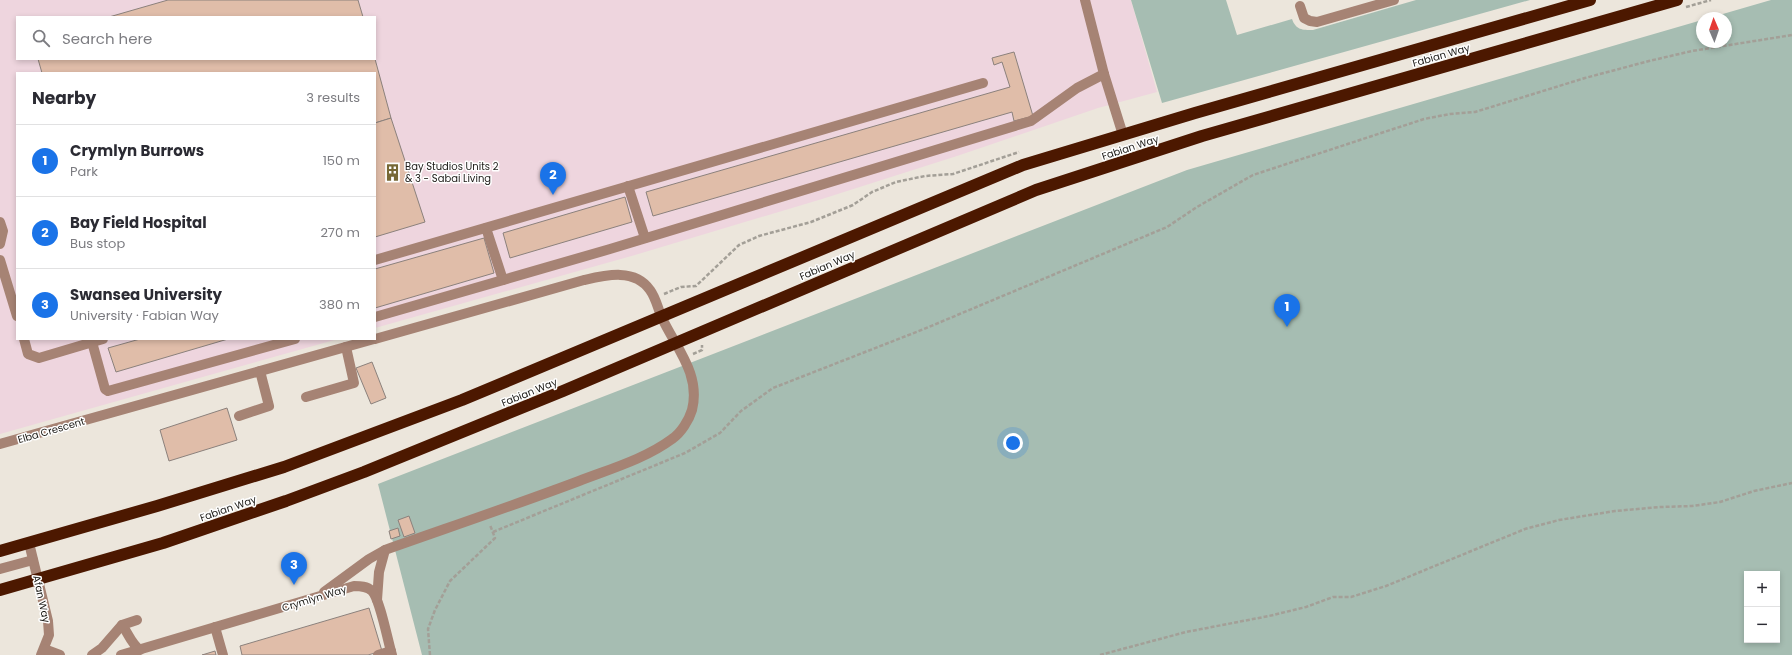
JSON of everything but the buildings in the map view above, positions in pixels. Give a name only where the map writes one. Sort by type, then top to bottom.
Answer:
[{"type":"highway","name":"Fabian Way","points":[[0,551],[284,467],[462,400],[1023,165],[1590,0]]},
{"type":"highway","name":"Fabian Way","points":[[0,590],[163,543],[286,501],[473,428],[1036,190],[1202,136],[1681,4]]},
{"type":"street","points":[[1085,0],[1104,74],[1123,135]]},
{"type":"street","points":[[1300,6],[1304,18],[1317,22],[1394,0]]},
{"type":"street","points":[[376,317],[645,238],[1031,121],[1077,88],[1104,74]]},
{"type":"street","points":[[376,260],[983,83]]},
{"type":"street","points":[[628,186],[645,238]]},
{"type":"street","points":[[0,222],[3,231],[0,244]]},
{"type":"street","points":[[486,228],[503,280]]},
{"type":"street","points":[[0,260],[16,313]]},
{"type":"street","name":"Elba Crescent","points":[[318,597],[368,559],[385,550],[487,515],[619,466],[658,449],[674,439],[684,427],[692,411],[695,391],[690,371],[684,357],[674,343],[661,317],[651,291],[637,278],[623,275],[602,276],[584,280],[376,339]]},
{"type":"street","points":[[24,340],[28,354],[39,358],[99,340]]},
{"type":"street","points":[[92,342],[105,389],[108,391],[291,340]]},
{"type":"street","name":"Elba Crescent","points":[[0,444],[371,340]]},
{"type":"street","points":[[306,397],[354,383],[346,347]]},
{"type":"street","points":[[239,416],[269,406],[260,371]]},
{"type":"street","name":"Afan Way","points":[[29,543],[39,580],[49,635],[43,652]]},
{"type":"street","points":[[377,600],[379,572],[385,550]]},
{"type":"street","points":[[0,569],[34,560]]},
{"type":"street","name":"Crymlyn Way","points":[[121,655],[354,586],[364,586],[372,591],[377,600],[391,653]]},
{"type":"street","points":[[92,655],[102,648],[122,625],[137,620]]},
{"type":"street","points":[[122,625],[129,634],[130,642],[140,650]]},
{"type":"street","points":[[215,627],[223,655]]},
{"type":"street","points":[[43,652],[60,655]]},
{"type":"street","points":[[378,655],[391,653]]},
{"type":"path","points":[[1681,4],[1711,0]]},
{"type":"path","points":[[493,532],[685,453],[720,433],[741,411],[773,388],[924,329],[1167,227],[1197,207],[1253,175],[1424,119],[1450,114],[1475,112],[1585,78],[1649,61],[1792,35]]},
{"type":"path","points":[[684,357],[702,350],[704,341]]},
{"type":"path","points":[[1100,655],[1186,632],[1269,616],[1306,607],[1333,597],[1351,597],[1365,593],[1401,580],[1526,529],[1559,520],[1615,511],[1706,504],[1792,483]]},
{"type":"path","points":[[430,655],[428,629],[435,610],[450,581],[495,538],[487,515]]},
{"type":"shaded area","points":[[0,0],[1131,0],[1157,92],[1098,108],[957,156],[822,199],[635,255],[376,328],[376,72],[16,72],[16,340],[334,340],[0,434]]},
{"type":"green space","points":[[1131,0],[1226,0],[1237,35],[1292,19],[1295,25],[1300,29],[1313,30],[1416,0],[1530,0],[1162,103]]},
{"type":"green space","points":[[1771,0],[1792,0],[1792,655],[422,655],[378,484],[1187,170],[1696,22],[1696,48],[1732,48],[1732,12],[1730,12]]},
{"type":"place","name":"Bay Studios Units 2 & 3 - Sabai Living","points":[[392,172]]},
{"type":"place","name":"Bay Field Hospital","points":[[553,195]]},
{"type":"place","name":"Crymlyn Burrows","points":[[1287,327]]},
{"type":"place","name":"Swansea University","points":[[294,585]]}]
